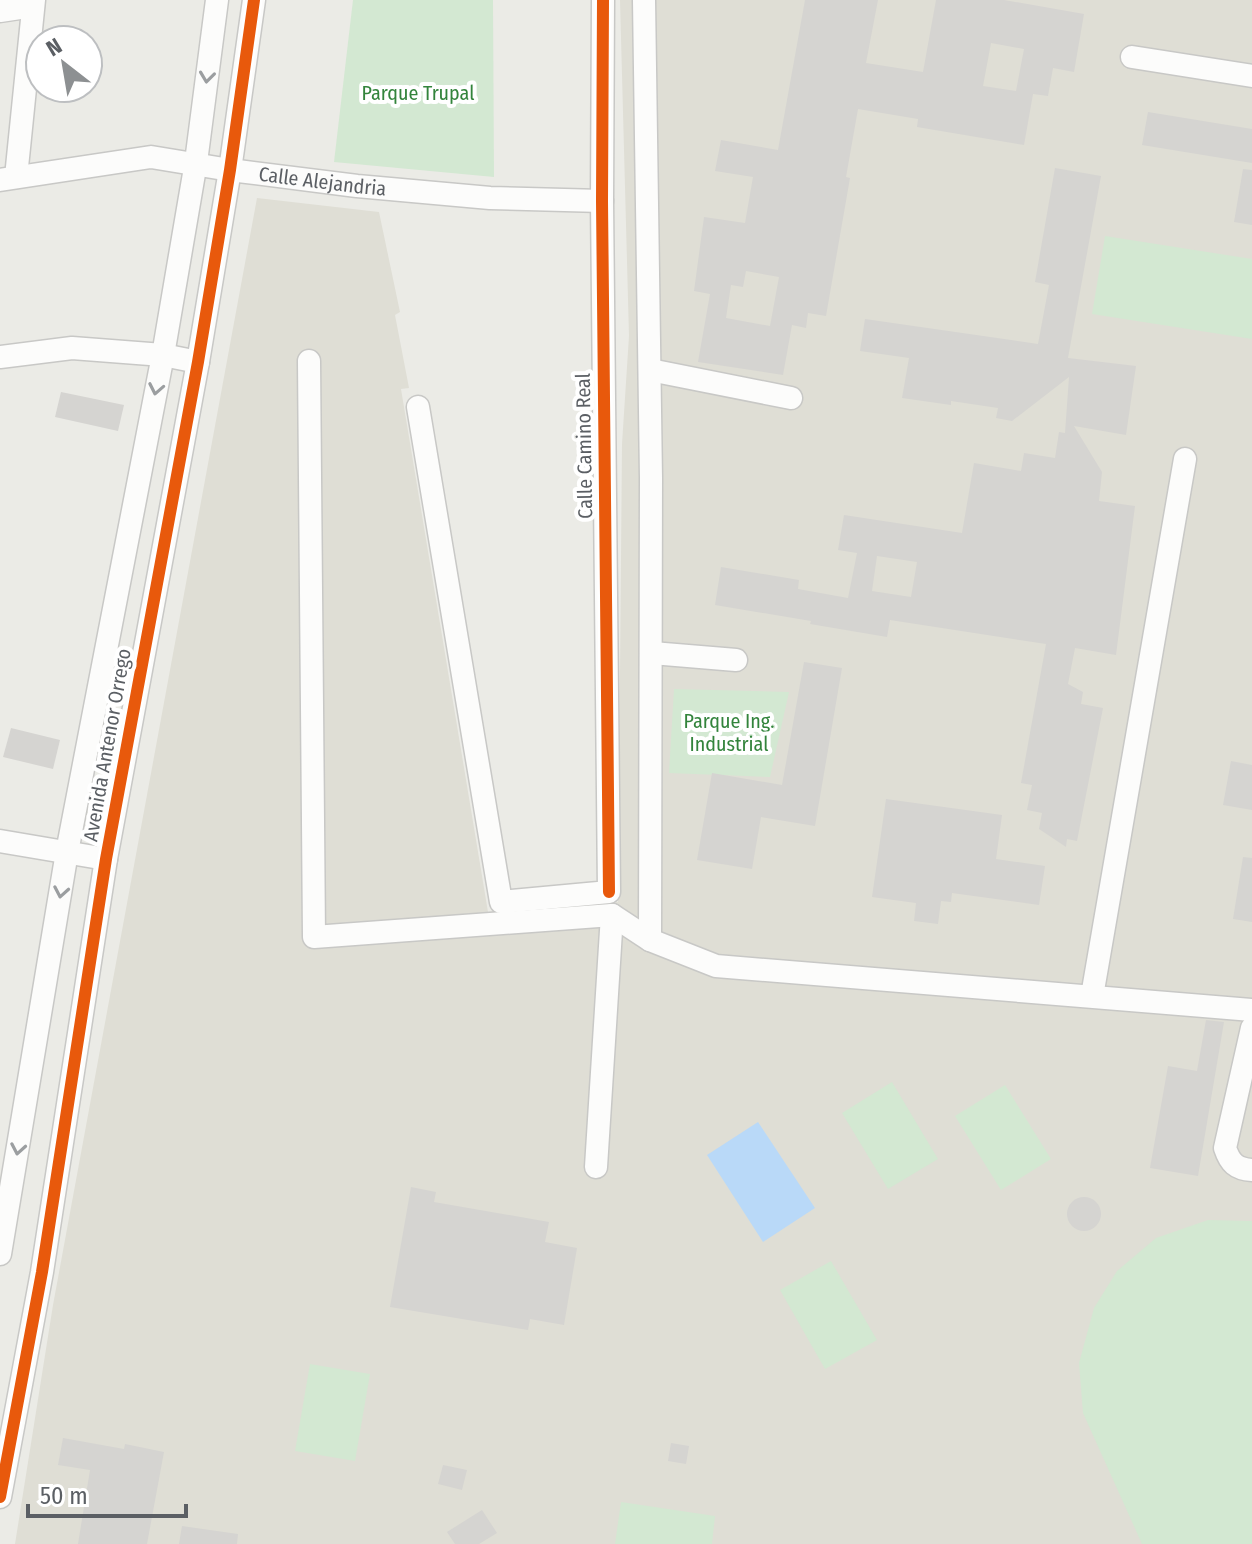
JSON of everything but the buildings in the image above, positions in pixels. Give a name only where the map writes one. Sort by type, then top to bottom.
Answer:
[{"type":"street","name":"Avenida Antenor Orrego","points":[[0,1254],[67,852],[163,355],[196,162],[217,0]]},
{"type":"street","name":"Avenida Antenor Orrego","points":[[0,1495],[42,1272],[106,859],[198,362],[254,0]]},
{"type":"street","name":"Calle Camino Real","points":[[418,407],[501,902],[609,892],[603,0]]},
{"type":"street","points":[[644,0],[652,653],[650,940]]},
{"type":"street","points":[[0,11],[33,3],[8,179]]},
{"type":"street","points":[[1132,57],[1252,76]]},
{"type":"street","name":"Calle Alejandria","points":[[8,179],[151,157],[230,170],[490,198],[602,201]]},
{"type":"street","points":[[0,357],[72,348],[163,355],[198,362]]},
{"type":"street","points":[[309,361],[314,937],[612,915],[650,940],[716,966],[1252,1010]]},
{"type":"street","points":[[650,370],[791,398]]},
{"type":"street","points":[[1092,996],[1185,459]]},
{"type":"street","points":[[652,653],[736,660]]},
{"type":"street","points":[[0,841],[106,859]]},
{"type":"street","points":[[596,1167],[612,915]]},
{"type":"street","points":[[1252,1028],[1225,1148],[1229,1161],[1240,1169],[1252,1170]]},
{"type":"shaded area","points":[[620,0],[1252,0],[1252,1544],[15,1544],[53,1305],[257,198],[379,212],[400,312],[395,315],[409,388],[401,389],[488,912],[618,902],[622,444],[629,336]]},
{"type":"green space","name":"Parque Trupal","points":[[353,0],[493,0],[494,177],[334,162]]},
{"type":"green space","points":[[1105,236],[1252,259],[1252,339],[1092,314]]},
{"type":"green space","name":"Parque Ing. Industrial","points":[[674,689],[789,692],[770,777],[669,773]]},
{"type":"green space","points":[[892,1082],[938,1159],[888,1189],[842,1113]]},
{"type":"green space","points":[[1005,1085],[1051,1159],[1001,1190],[955,1116]]},
{"type":"green space","points":[[1208,1220],[1252,1221],[1252,1544],[1142,1544],[1083,1413],[1079,1363],[1094,1308],[1117,1271],[1156,1238]]},
{"type":"green space","points":[[831,1261],[877,1340],[825,1369],[780,1290]]},
{"type":"green space","points":[[310,1364],[370,1374],[355,1461],[295,1451]]},
{"type":"green space","points":[[621,1502],[715,1516],[712,1544],[615,1544]]},
{"type":"water","points":[[758,1122],[815,1208],[763,1242],[707,1155]]},
{"type":"cycle path","points":[[0,1497],[42,1272],[106,859],[198,362],[254,0]]},
{"type":"cycle path","points":[[603,0],[609,892]]}]
